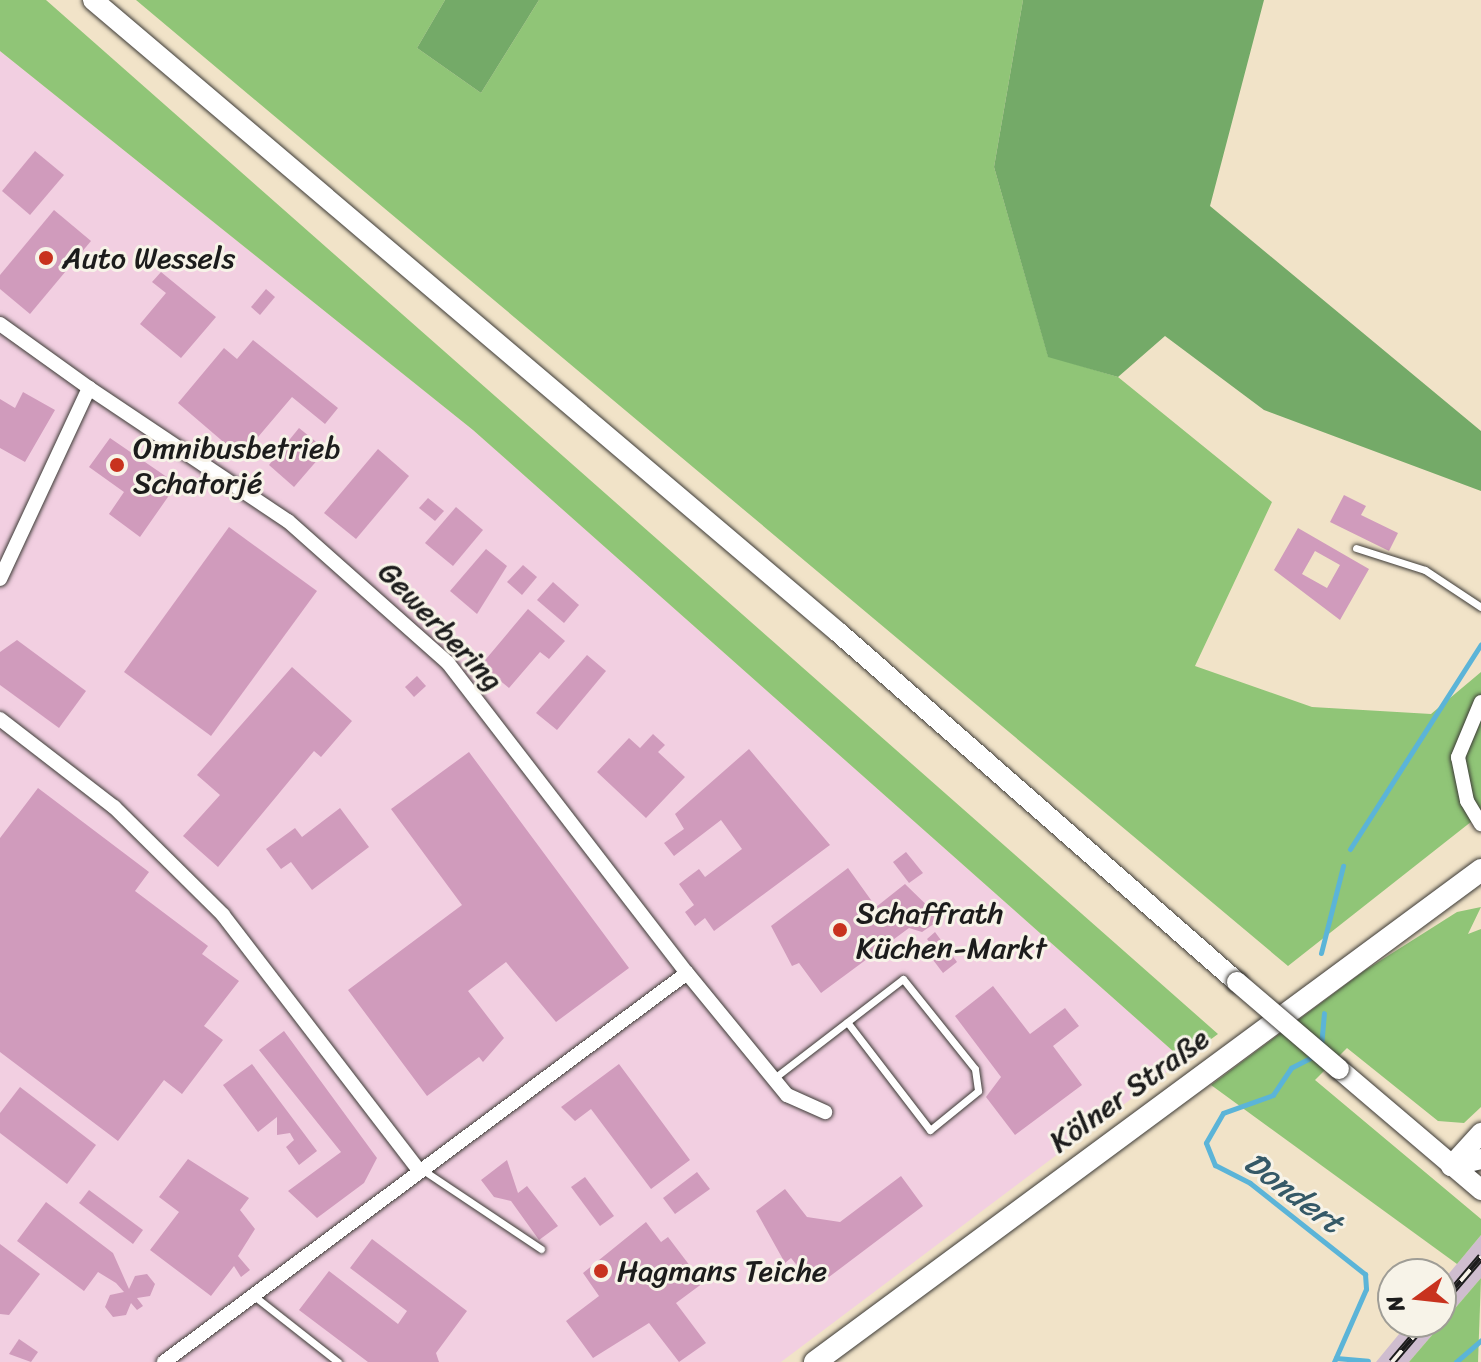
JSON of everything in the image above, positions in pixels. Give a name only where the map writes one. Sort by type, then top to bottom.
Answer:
[{"type":"main road","points":[[93,0],[838,632],[1237,982],[1481,1190]]},
{"type":"main road","name":"Kölner Straße","points":[[815,1362],[1481,870]]},
{"type":"main road","points":[[1451,1166],[1481,1133]]},
{"type":"main road","points":[[1451,1166],[1481,1159]]},
{"type":"street","name":"Gewerbering","points":[[0,324],[89,388],[288,521],[448,663],[687,973],[773,1079],[787,1095],[825,1112]]},
{"type":"street","points":[[0,579],[89,388]]},
{"type":"street","points":[[1481,702],[1458,757],[1467,801],[1481,824]]},
{"type":"street","points":[[0,719],[114,807],[223,915],[420,1169]]},
{"type":"street","points":[[164,1362],[687,973]]},
{"type":"lane","points":[[1356,548],[1425,570],[1481,607]]},
{"type":"lane","points":[[773,1079],[847,1022],[903,979],[975,1069],[978,1091],[930,1130],[847,1022]]},
{"type":"lane","points":[[420,1169],[541,1249]]},
{"type":"lane","points":[[253,1294],[338,1362]]},
{"type":"shaded area","points":[[0,51],[473,430],[1183,1060],[781,1362],[0,1362]]},
{"type":"shaded area","points":[[1481,1235],[1481,1278],[1457,1306],[1457,1264]]},
{"type":"shaded area","points":[[1396,1338],[1430,1338],[1409,1362],[1376,1362]]},
{"type":"green space","points":[[0,0],[46,0],[1218,1034],[1183,1060],[473,430],[0,51]]},
{"type":"green space","points":[[136,0],[445,0],[417,48],[481,93],[539,0],[1023,0],[994,167],[1048,356],[1118,377],[1272,502],[1195,666],[1312,707],[1431,714],[1481,672],[1481,814],[1288,966]]},
{"type":"green space","points":[[445,0],[539,0],[481,93],[417,48]]},
{"type":"green space","points":[[1023,0],[1264,0],[1210,206],[1481,431],[1481,491],[1264,410],[1165,336],[1118,377],[1048,357],[994,167]]},
{"type":"green space","points":[[1481,907],[1468,934],[1481,929],[1481,1107],[1464,1123],[1438,1121],[1347,1048],[1315,1080],[1481,1219],[1481,1235],[1457,1264],[1457,1258],[1449,1258],[1211,1085],[1364,971],[1457,912]]},
{"type":"green space","points":[[1481,1278],[1478,1362],[1409,1362],[1430,1338],[1457,1338],[1457,1306]]},
{"type":"building","points":[[35,151],[64,175],[30,215],[2,191]]},
{"type":"building","name":"Auto Wessels","points":[[54,210],[91,241],[30,314],[0,289],[0,275]]},
{"type":"building","points":[[161,272],[216,317],[181,358],[140,324],[166,293],[152,282]]},
{"type":"building","points":[[266,289],[275,297],[260,315],[251,307]]},
{"type":"building","points":[[253,340],[338,408],[325,424],[292,397],[241,457],[178,403],[224,348],[237,359]]},
{"type":"building","points":[[23,392],[55,410],[25,462],[0,448],[0,399],[15,408]]},
{"type":"building","points":[[299,428],[326,450],[294,487],[269,465]]},
{"type":"building","points":[[110,438],[177,484],[140,537],[109,514],[124,492],[89,467]]},
{"type":"building","points":[[378,449],[409,476],[356,539],[324,513]]},
{"type":"building","points":[[1344,495],[1366,506],[1361,515],[1398,533],[1389,551],[1330,522]]},
{"type":"building","points":[[428,498],[444,511],[435,521],[419,508]]},
{"type":"building","points":[[456,507],[483,530],[453,566],[425,543]]},
{"type":"building","points":[[229,527],[317,591],[211,736],[124,672]]},
{"type":"building","points":[[1298,528],[1369,569],[1340,620],[1274,570]],"holes":[[[1315,551],[1340,565],[1327,588],[1302,574]]]},
{"type":"building","points":[[486,549],[507,566],[477,614],[450,591]]},
{"type":"building","points":[[523,565],[537,577],[522,595],[507,582]]},
{"type":"building","points":[[553,582],[579,605],[564,623],[537,600]]},
{"type":"building","points":[[528,609],[565,641],[549,659],[540,652],[509,688],[481,665]]},
{"type":"building","points":[[17,640],[86,691],[59,728],[0,685],[0,652]]},
{"type":"building","points":[[587,655],[606,671],[557,730],[536,713]]},
{"type":"building","points":[[292,667],[352,721],[321,757],[314,751],[218,867],[183,836],[220,795],[197,775]]},
{"type":"building","points":[[417,676],[426,686],[414,697],[405,687]]},
{"type":"building","points":[[653,734],[665,745],[658,752],[685,777],[646,818],[597,772],[629,738],[640,748]]},
{"type":"building","points":[[749,749],[830,845],[714,931],[705,918],[695,926],[685,912],[694,905],[679,884],[699,869],[705,877],[742,849],[721,820],[674,856],[664,843],[684,829],[675,814]]},
{"type":"building","points":[[469,752],[629,968],[556,1022],[506,962],[468,991],[504,1038],[483,1062],[479,1057],[427,1096],[348,990],[462,905],[391,809]]},
{"type":"building","points":[[38,788],[149,872],[135,891],[208,946],[202,954],[239,981],[204,1026],[223,1040],[182,1094],[164,1080],[118,1141],[0,1052],[0,838]]},
{"type":"building","points":[[340,808],[369,847],[312,890],[291,862],[281,869],[266,849],[295,828],[302,837]]},
{"type":"building","points":[[906,852],[923,873],[909,883],[893,862]]},
{"type":"building","name":"Schaffrath Küchen-Markt","points":[[848,868],[876,907],[905,884],[941,919],[922,932],[909,928],[821,993],[799,963],[792,966],[771,926]]},
{"type":"building","points":[[935,932],[957,962],[943,973],[927,952],[933,947],[927,939]]},
{"type":"building","points":[[993,986],[1030,1034],[1065,1008],[1079,1026],[1053,1046],[1082,1085],[1015,1135],[986,1097],[1001,1077],[955,1016]]},
{"type":"building","points":[[284,1031],[377,1158],[364,1183],[317,1218],[288,1191],[341,1152],[259,1050]]},
{"type":"building","points":[[252,1064],[317,1151],[299,1165],[286,1147],[294,1140],[290,1133],[277,1135],[277,1117],[258,1132],[223,1085]]},
{"type":"building","points":[[619,1064],[690,1160],[651,1189],[591,1109],[575,1121],[561,1107]]},
{"type":"building","points":[[20,1087],[96,1145],[67,1184],[0,1133],[0,1113]]},
{"type":"building","points":[[188,1159],[249,1198],[240,1210],[255,1229],[238,1256],[250,1270],[241,1277],[234,1266],[211,1296],[150,1250],[179,1212],[159,1197]]},
{"type":"building","points":[[507,1160],[518,1193],[527,1186],[558,1226],[539,1240],[511,1201],[494,1197],[481,1180]]},
{"type":"building","points":[[697,1172],[710,1189],[675,1214],[663,1198]]},
{"type":"building","points":[[901,1176],[923,1206],[825,1280],[807,1278],[791,1258],[785,1263],[756,1211],[785,1189],[807,1217],[840,1222]]},
{"type":"building","points":[[585,1177],[614,1216],[600,1226],[571,1187]]},
{"type":"building","points":[[89,1190],[143,1230],[133,1244],[79,1203]]},
{"type":"building","points":[[46,1202],[113,1253],[129,1289],[135,1276],[147,1274],[155,1284],[150,1296],[137,1298],[143,1306],[137,1310],[131,1303],[126,1315],[113,1317],[105,1307],[110,1295],[124,1292],[116,1283],[98,1272],[84,1291],[17,1241]]},
{"type":"building","points":[[646,1222],[661,1242],[668,1237],[703,1283],[676,1303],[706,1343],[679,1362],[649,1323],[593,1358],[566,1321],[599,1296],[583,1273]]},
{"type":"building","points":[[372,1239],[467,1311],[436,1353],[439,1362],[368,1362],[299,1310],[329,1271],[398,1324],[407,1311],[350,1268]]},
{"type":"building","points":[[0,1244],[40,1274],[9,1315],[0,1314]]},
{"type":"building","points":[[19,1339],[38,1352],[31,1362],[9,1354]]},
{"type":"waterway","name":"Dondert","points":[[1350,849],[1481,644]]},
{"type":"waterway","name":"Dondert","points":[[1321,953],[1343,866]]},
{"type":"waterway","name":"Dondert","points":[[1321,1047],[1324,1013]]},
{"type":"waterway","name":"Dondert","points":[[1316,1055],[1291,1068],[1273,1095],[1223,1113],[1206,1143],[1215,1165],[1250,1183],[1365,1274],[1366,1289],[1334,1362]]},
{"type":"waterway","points":[[1456,1362],[1481,1340]]},
{"type":"waterway","points":[[1336,1358],[1368,1361]]},
{"type":"railway","points":[[1457,1285],[1481,1257]]},
{"type":"railway","points":[[1392,1362],[1412,1338]]},
{"type":"place","name":"Auto Wessels","points":[[46,258]]},
{"type":"place","name":"Omnibusbetrieb Schatorjé","points":[[117,465]]},
{"type":"place","name":"Schaffrath Küchen-Markt","points":[[840,930]]},
{"type":"place","name":"Hagmans Teiche","points":[[601,1271]]}]
